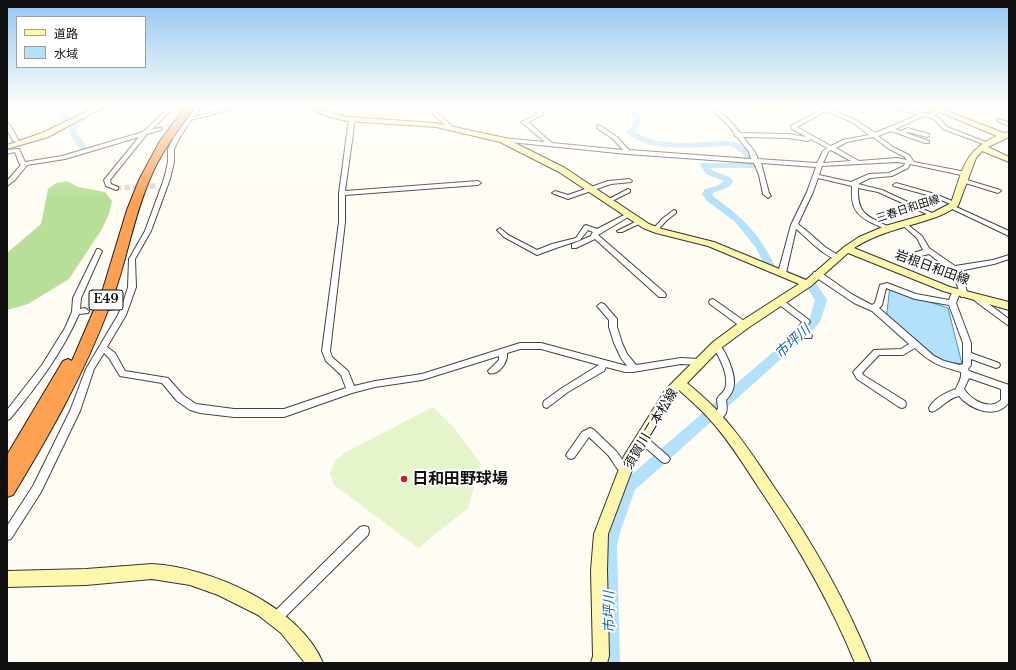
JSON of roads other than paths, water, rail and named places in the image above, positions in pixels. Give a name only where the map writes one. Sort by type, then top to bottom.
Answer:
[{"type":"highway","name":"E49","points":[[7,470],[54,390],[82,334],[106,273],[124,212],[142,169],[161,137]]},
{"type":"highway","name":"E49","points":[[7,489],[65,390],[93,333],[113,278],[140,191],[149,168],[167,137]]},
{"type":"street","points":[[14,137],[16,141]]},
{"type":"street","points":[[7,148],[40,137]]},
{"type":"street","points":[[7,184],[14,179],[25,164],[63,158],[128,137]]},
{"type":"street","points":[[116,188],[108,185],[107,180],[141,137]]},
{"type":"street","points":[[7,535],[37,489],[59,447],[75,412],[90,369],[122,315],[132,287],[132,259],[148,231],[160,186],[171,162],[171,149],[177,137]]},
{"type":"street","points":[[350,137],[342,193],[342,222],[326,351],[329,359],[345,373],[351,390]]},
{"type":"street","points":[[490,137],[502,140],[627,152],[819,165],[897,160],[910,162],[965,177],[998,191]]},
{"type":"street","points":[[542,137],[550,144]]},
{"type":"street","points":[[613,137],[625,148],[627,152]]},
{"type":"street","points":[[739,137],[752,152],[762,175],[766,194],[768,196]]},
{"type":"street","points":[[801,137],[817,140]]},
{"type":"street","points":[[812,137],[857,162]]},
{"type":"street","points":[[782,273],[794,225],[800,216],[819,165],[826,151],[845,140],[860,137]]},
{"type":"street","points":[[875,137],[891,148],[907,156],[910,162]]},
{"type":"street","points":[[913,137],[927,142]]},
{"type":"street","points":[[966,137],[985,145],[1009,160]]},
{"type":"street","name":"三春日和田線","points":[[842,253],[862,239],[887,228],[933,215],[953,205],[972,158],[985,145],[1001,137]]},
{"type":"street","points":[[502,140],[562,170],[628,215],[655,230],[711,244],[807,284]]},
{"type":"street","points":[[7,152],[18,150],[22,163],[25,164]]},
{"type":"street","points":[[854,184],[869,176],[890,175],[907,167],[910,162]]},
{"type":"street","points":[[816,176],[854,184],[886,194],[933,215]]},
{"type":"street","points":[[555,192],[568,197],[613,181],[628,181]]},
{"type":"street","points":[[342,193],[478,183]]},
{"type":"street","points":[[854,184],[855,206],[857,211],[864,217],[887,228]]},
{"type":"street","points":[[896,185],[922,191],[1009,234]]},
{"type":"street","points":[[608,201],[628,191]]},
{"type":"street","points":[[655,230],[674,212]]},
{"type":"street","points":[[567,247],[578,245],[628,215]]},
{"type":"street","points":[[620,231],[639,222]]},
{"type":"street","points":[[903,223],[920,237],[929,251],[954,269],[958,275],[960,294],[952,303]]},
{"type":"street","points":[[794,225],[806,233],[823,249],[842,253]]},
{"type":"street","points":[[500,230],[506,236],[537,253],[578,239],[586,227],[596,234],[662,294]]},
{"type":"street","points":[[7,416],[30,389],[58,349],[76,312],[76,301],[99,251]]},
{"type":"street","points":[[909,257],[929,251]]},
{"type":"street","name":"須賀川二本松線","points":[[600,663],[599,543],[604,525],[625,470],[642,439],[670,392],[716,346],[744,325],[807,284],[842,253]]},
{"type":"street","name":"岩根日和田線","points":[[842,253],[960,294],[1009,306]]},
{"type":"street","points":[[954,269],[994,262],[1009,257]]},
{"type":"street","points":[[817,274],[835,285],[851,298],[874,308],[931,358],[942,364],[964,370],[1007,388],[1005,401],[1000,407],[995,408],[981,406],[966,398],[960,392]]},
{"type":"street","points":[[874,308],[878,305],[883,287],[887,285],[915,296],[952,303]]},
{"type":"street","points":[[978,299],[1009,323]]},
{"type":"street","points":[[712,302],[744,325]]},
{"type":"street","points":[[780,302],[806,322],[803,326],[808,336]]},
{"type":"street","points":[[952,303],[967,343],[968,355],[967,365],[964,370],[965,381],[960,389],[960,392]]},
{"type":"street","points":[[110,307],[125,305]]},
{"type":"street","points":[[601,306],[613,319],[613,325],[624,355],[632,366],[633,370]]},
{"type":"street","points":[[76,312],[85,311]]},
{"type":"street","points":[[902,404],[860,377],[857,372],[877,352],[903,352],[915,344]]},
{"type":"street","points":[[102,348],[112,354],[122,374],[165,380],[180,398],[193,407],[234,414],[284,413],[351,390],[375,384],[413,379],[520,346],[537,345],[619,368],[633,370],[682,361],[700,362]]},
{"type":"street","points":[[715,417],[723,410],[721,399],[727,393],[731,377],[720,351],[716,346]]},
{"type":"street","points":[[492,370],[504,361],[502,351]]},
{"type":"street","points":[[968,355],[996,365]]},
{"type":"street","points":[[547,404],[565,390],[601,369],[604,364]]},
{"type":"street","points":[[679,383],[715,417],[789,520],[814,560],[846,620],[863,663]]},
{"type":"street","points":[[933,408],[941,400],[954,393],[960,392]]},
{"type":"street","points":[[571,455],[585,435],[590,432],[614,454],[619,464],[625,470]]},
{"type":"street","points":[[642,439],[665,459]]},
{"type":"street","points":[[276,618],[364,531]]},
{"type":"street","points":[[7,579],[86,577],[144,571],[180,575],[211,584],[276,618],[302,645],[315,663]]},
{"type":"water","points":[[890,289],[948,308],[962,364],[941,361],[887,315]]},
{"type":"waterway","points":[[76,137],[83,148]]},
{"type":"waterway","name":"市坪川","points":[[611,663],[609,546],[612,532],[629,486],[807,329],[814,322],[821,300],[812,286],[808,283],[771,268],[761,247],[749,232],[737,219],[710,199],[707,194],[708,191],[720,188],[729,182],[729,180],[722,176],[711,174],[704,165],[757,166],[747,154],[738,146],[733,144],[682,145],[645,140],[639,137]]},
{"type":"tunnel","points":[[116,188],[157,186]]},
{"type":"tunnel","points":[[85,311],[105,308]]},
{"type":"place","name":"日和田野球場","points":[[404,479]]}]
